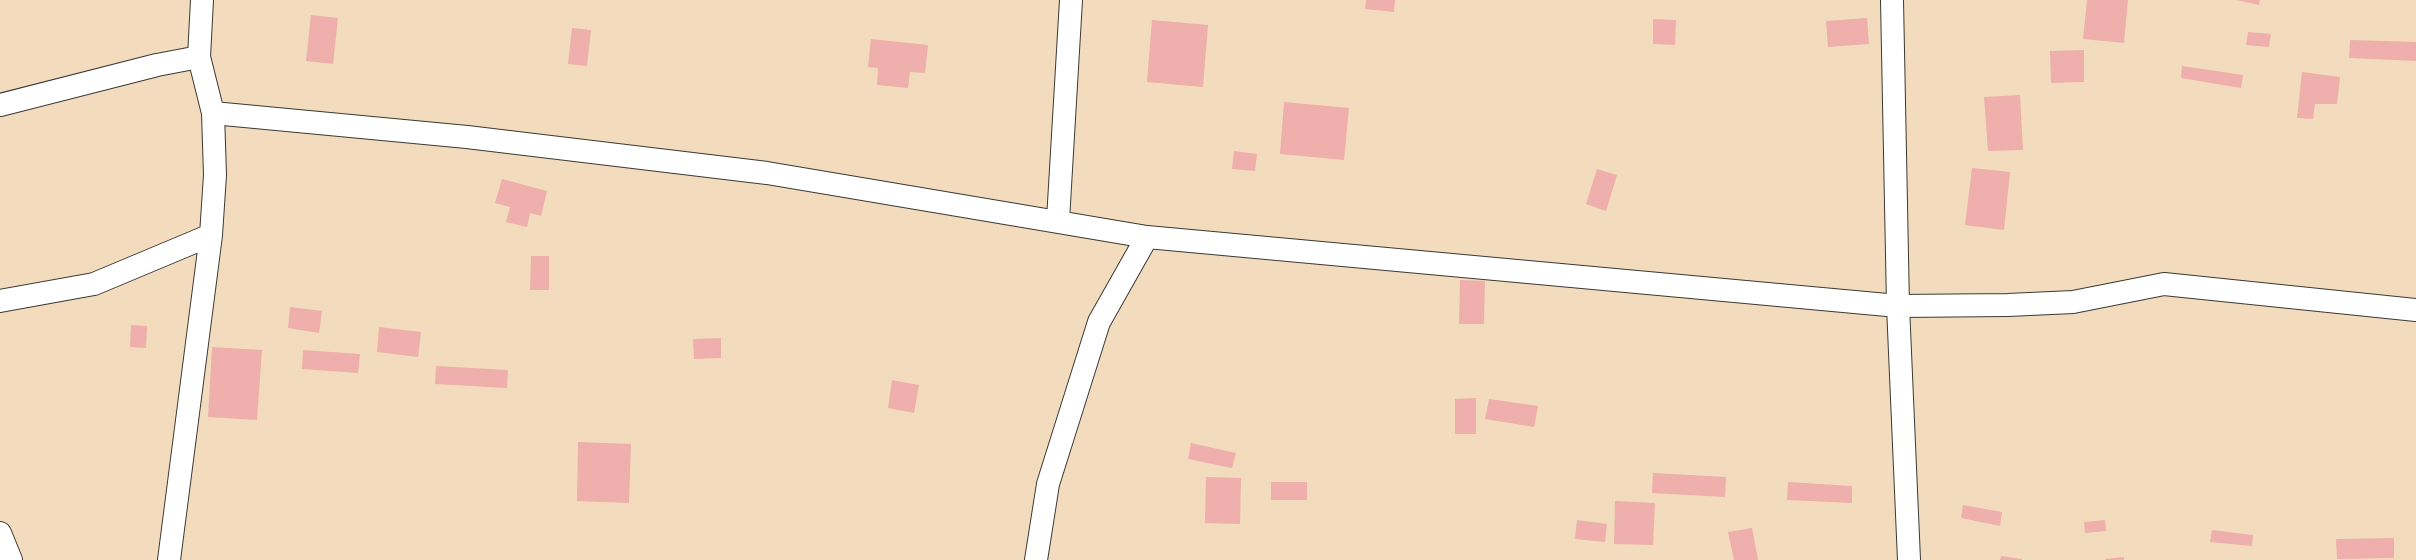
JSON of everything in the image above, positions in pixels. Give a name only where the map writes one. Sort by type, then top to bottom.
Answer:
[{"type":"street","points":[[169,560],[211,235],[215,175],[213,113],[199,57],[202,0]]},
{"type":"street","points":[[1058,220],[1071,0]]},
{"type":"street","points":[[1892,0],[1898,306],[1909,560]]},
{"type":"street","points":[[0,106],[157,65],[199,57]]},
{"type":"street","points":[[213,113],[467,138],[759,172],[1058,220],[1147,237],[1898,306],[2008,305],[2073,302],[2164,284],[2416,310]]},
{"type":"street","points":[[0,301],[94,284],[211,235]]},
{"type":"street","points":[[1036,560],[1048,484],[1099,322],[1147,237]]},
{"type":"street","points":[[0,534],[11,560]]},
{"type":"building","points":[[1366,0],[1395,0],[1394,12],[1365,9]]},
{"type":"building","points":[[2087,0],[2128,0],[2124,43],[2083,39]]},
{"type":"building","points":[[2237,0],[2260,0],[2259,5]]},
{"type":"building","points":[[311,15],[338,18],[333,64],[306,61]]},
{"type":"building","points":[[1867,18],[1869,44],[1828,47],[1826,21]]},
{"type":"building","points":[[1653,19],[1676,20],[1675,45],[1653,44]]},
{"type":"building","points":[[1152,20],[1208,25],[1203,87],[1147,82]]},
{"type":"building","points":[[572,28],[591,30],[587,66],[568,64]]},
{"type":"building","points":[[2248,32],[2271,34],[2269,47],[2246,45]]},
{"type":"building","points":[[871,39],[928,45],[925,73],[910,72],[908,88],[877,85],[878,68],[868,67]]},
{"type":"building","points":[[2350,40],[2416,42],[2416,61],[2349,58]]},
{"type":"building","points":[[2084,50],[2084,82],[2051,83],[2050,51]]},
{"type":"building","points":[[2182,66],[2243,75],[2241,88],[2181,78]]},
{"type":"building","points":[[2302,72],[2340,77],[2337,104],[2315,104],[2313,119],[2297,118]]},
{"type":"building","points":[[2020,95],[2023,150],[1988,151],[1984,97]]},
{"type":"building","points":[[1284,102],[1349,108],[1344,160],[1280,154]]},
{"type":"building","points":[[1234,151],[1257,154],[1255,171],[1232,169]]},
{"type":"building","points":[[1972,168],[2010,172],[2004,230],[1965,225]]},
{"type":"building","points":[[1597,169],[1617,175],[1606,211],[1586,204]]},
{"type":"building","points":[[502,179],[547,191],[541,216],[530,213],[527,227],[506,222],[510,207],[495,203]]},
{"type":"building","points":[[531,256],[549,256],[549,290],[530,290]]},
{"type":"building","points":[[1460,280],[1485,281],[1484,324],[1459,324]]},
{"type":"building","points":[[290,307],[322,311],[319,333],[288,328]]},
{"type":"building","points":[[131,325],[147,326],[146,348],[130,347]]},
{"type":"building","points":[[379,327],[421,332],[418,357],[377,352]]},
{"type":"building","points":[[721,338],[721,358],[694,359],[693,339]]},
{"type":"building","points":[[212,347],[262,350],[257,420],[208,417]]},
{"type":"building","points":[[303,350],[360,354],[358,373],[302,369]]},
{"type":"building","points":[[436,366],[508,370],[507,388],[435,384]]},
{"type":"building","points":[[892,380],[919,385],[914,413],[888,408]]},
{"type":"building","points":[[1476,398],[1476,434],[1455,434],[1455,399]]},
{"type":"building","points":[[1489,399],[1538,406],[1534,427],[1485,419]]},
{"type":"building","points":[[578,442],[631,444],[629,503],[577,501]]},
{"type":"building","points":[[1191,443],[1236,453],[1232,468],[1188,459]]},
{"type":"building","points":[[1653,473],[1726,477],[1725,497],[1652,493]]},
{"type":"building","points":[[1206,477],[1241,478],[1240,524],[1205,523]]},
{"type":"building","points":[[1271,482],[1307,482],[1307,500],[1271,500]]},
{"type":"building","points":[[1788,482],[1852,486],[1852,503],[1787,500]]},
{"type":"building","points":[[1615,501],[1655,503],[1653,545],[1614,544]]},
{"type":"building","points":[[1963,505],[2002,512],[2000,526],[1961,518]]},
{"type":"building","points":[[1577,520],[1607,524],[1605,542],[1575,539]]},
{"type":"building","points":[[2105,520],[2106,531],[2085,533],[2084,522]]},
{"type":"building","points":[[1752,528],[1758,560],[1734,560],[1728,532]]},
{"type":"building","points":[[2212,530],[2253,535],[2252,546],[2210,542]]},
{"type":"building","points":[[2394,538],[2394,558],[2337,559],[2336,539]]},
{"type":"building","points":[[2001,556],[2022,559],[2022,560],[2000,560]]},
{"type":"building","points":[[2124,557],[2124,560],[2105,560],[2105,559]]}]
